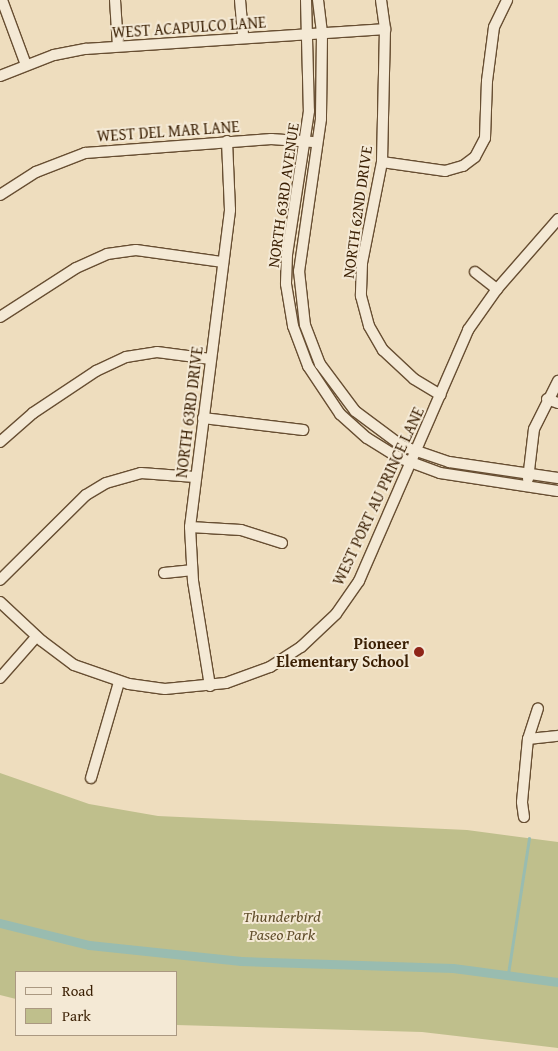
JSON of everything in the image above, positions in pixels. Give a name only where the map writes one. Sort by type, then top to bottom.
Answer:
[{"type":"street","points":[[2,0],[26,64]]},
{"type":"street","points":[[116,0],[118,46]]},
{"type":"street","points":[[240,0],[242,38]]},
{"type":"street","name":"NORTH 63RD AVENUE","points":[[306,0],[310,85],[306,141],[286,270],[288,297],[297,339],[316,382],[340,414],[367,438],[410,463],[455,476],[528,484],[558,490]]},
{"type":"street","name":"NORTH 63RD AVENUE","points":[[318,0],[322,34],[318,142],[299,260],[300,298],[308,336],[327,377],[350,406],[378,430],[416,452],[458,464],[529,472],[558,478]]},
{"type":"street","name":"NORTH 62ND DRIVE","points":[[381,0],[385,29],[382,162],[362,263],[361,296],[369,326],[383,350],[414,379],[440,395]]},
{"type":"street","points":[[382,162],[445,171],[462,166],[474,157],[485,138],[487,81],[494,27],[507,0]]},
{"type":"street","name":"WEST ACAPULCO LANE","points":[[0,76],[26,64],[69,52],[118,46],[385,29]]},
{"type":"street","name":"WEST DEL MAR LANE","points":[[0,195],[36,172],[84,153],[227,141],[318,142]]},
{"type":"street","name":"NORTH 63RD DRIVE","points":[[210,686],[192,570],[190,527],[202,418],[230,210],[227,141]]},
{"type":"street","name":"WEST PORT AU PRINCE LANE","points":[[0,602],[36,637],[74,665],[119,682],[165,689],[210,686],[270,667],[301,647],[336,614],[359,581],[468,330],[496,289],[558,219]]},
{"type":"street","points":[[0,316],[76,268],[107,254],[136,250],[223,262]]},
{"type":"street","points":[[475,272],[496,289]]},
{"type":"street","points":[[0,442],[33,413],[119,359],[157,352],[211,359]]},
{"type":"street","points":[[528,484],[534,429],[547,399],[558,381]]},
{"type":"street","points":[[547,399],[558,403]]},
{"type":"street","points":[[202,418],[303,430]]},
{"type":"street","points":[[455,476],[458,464]]},
{"type":"street","points":[[0,580],[86,495],[106,483],[141,473],[195,477]]},
{"type":"street","points":[[190,527],[241,530],[282,543]]},
{"type":"street","points":[[164,573],[192,570]]},
{"type":"street","points":[[0,678],[36,637]]},
{"type":"street","points":[[91,778],[119,682]]},
{"type":"street","points":[[524,817],[522,802],[528,739],[538,709]]},
{"type":"street","points":[[528,739],[558,736]]},
{"type":"green space","name":"Thunderbird Paseo Park","points":[[0,773],[89,804],[158,816],[467,830],[558,842],[558,1048],[422,1032],[178,1025],[178,971],[15,971],[15,999],[0,995]]},
{"type":"waterway","points":[[508,974],[529,839]]},
{"type":"waterway","points":[[0,923],[89,945],[241,961],[453,968],[558,982]]},
{"type":"place","name":"Pioneer Elementary School","points":[[419,652]]}]
